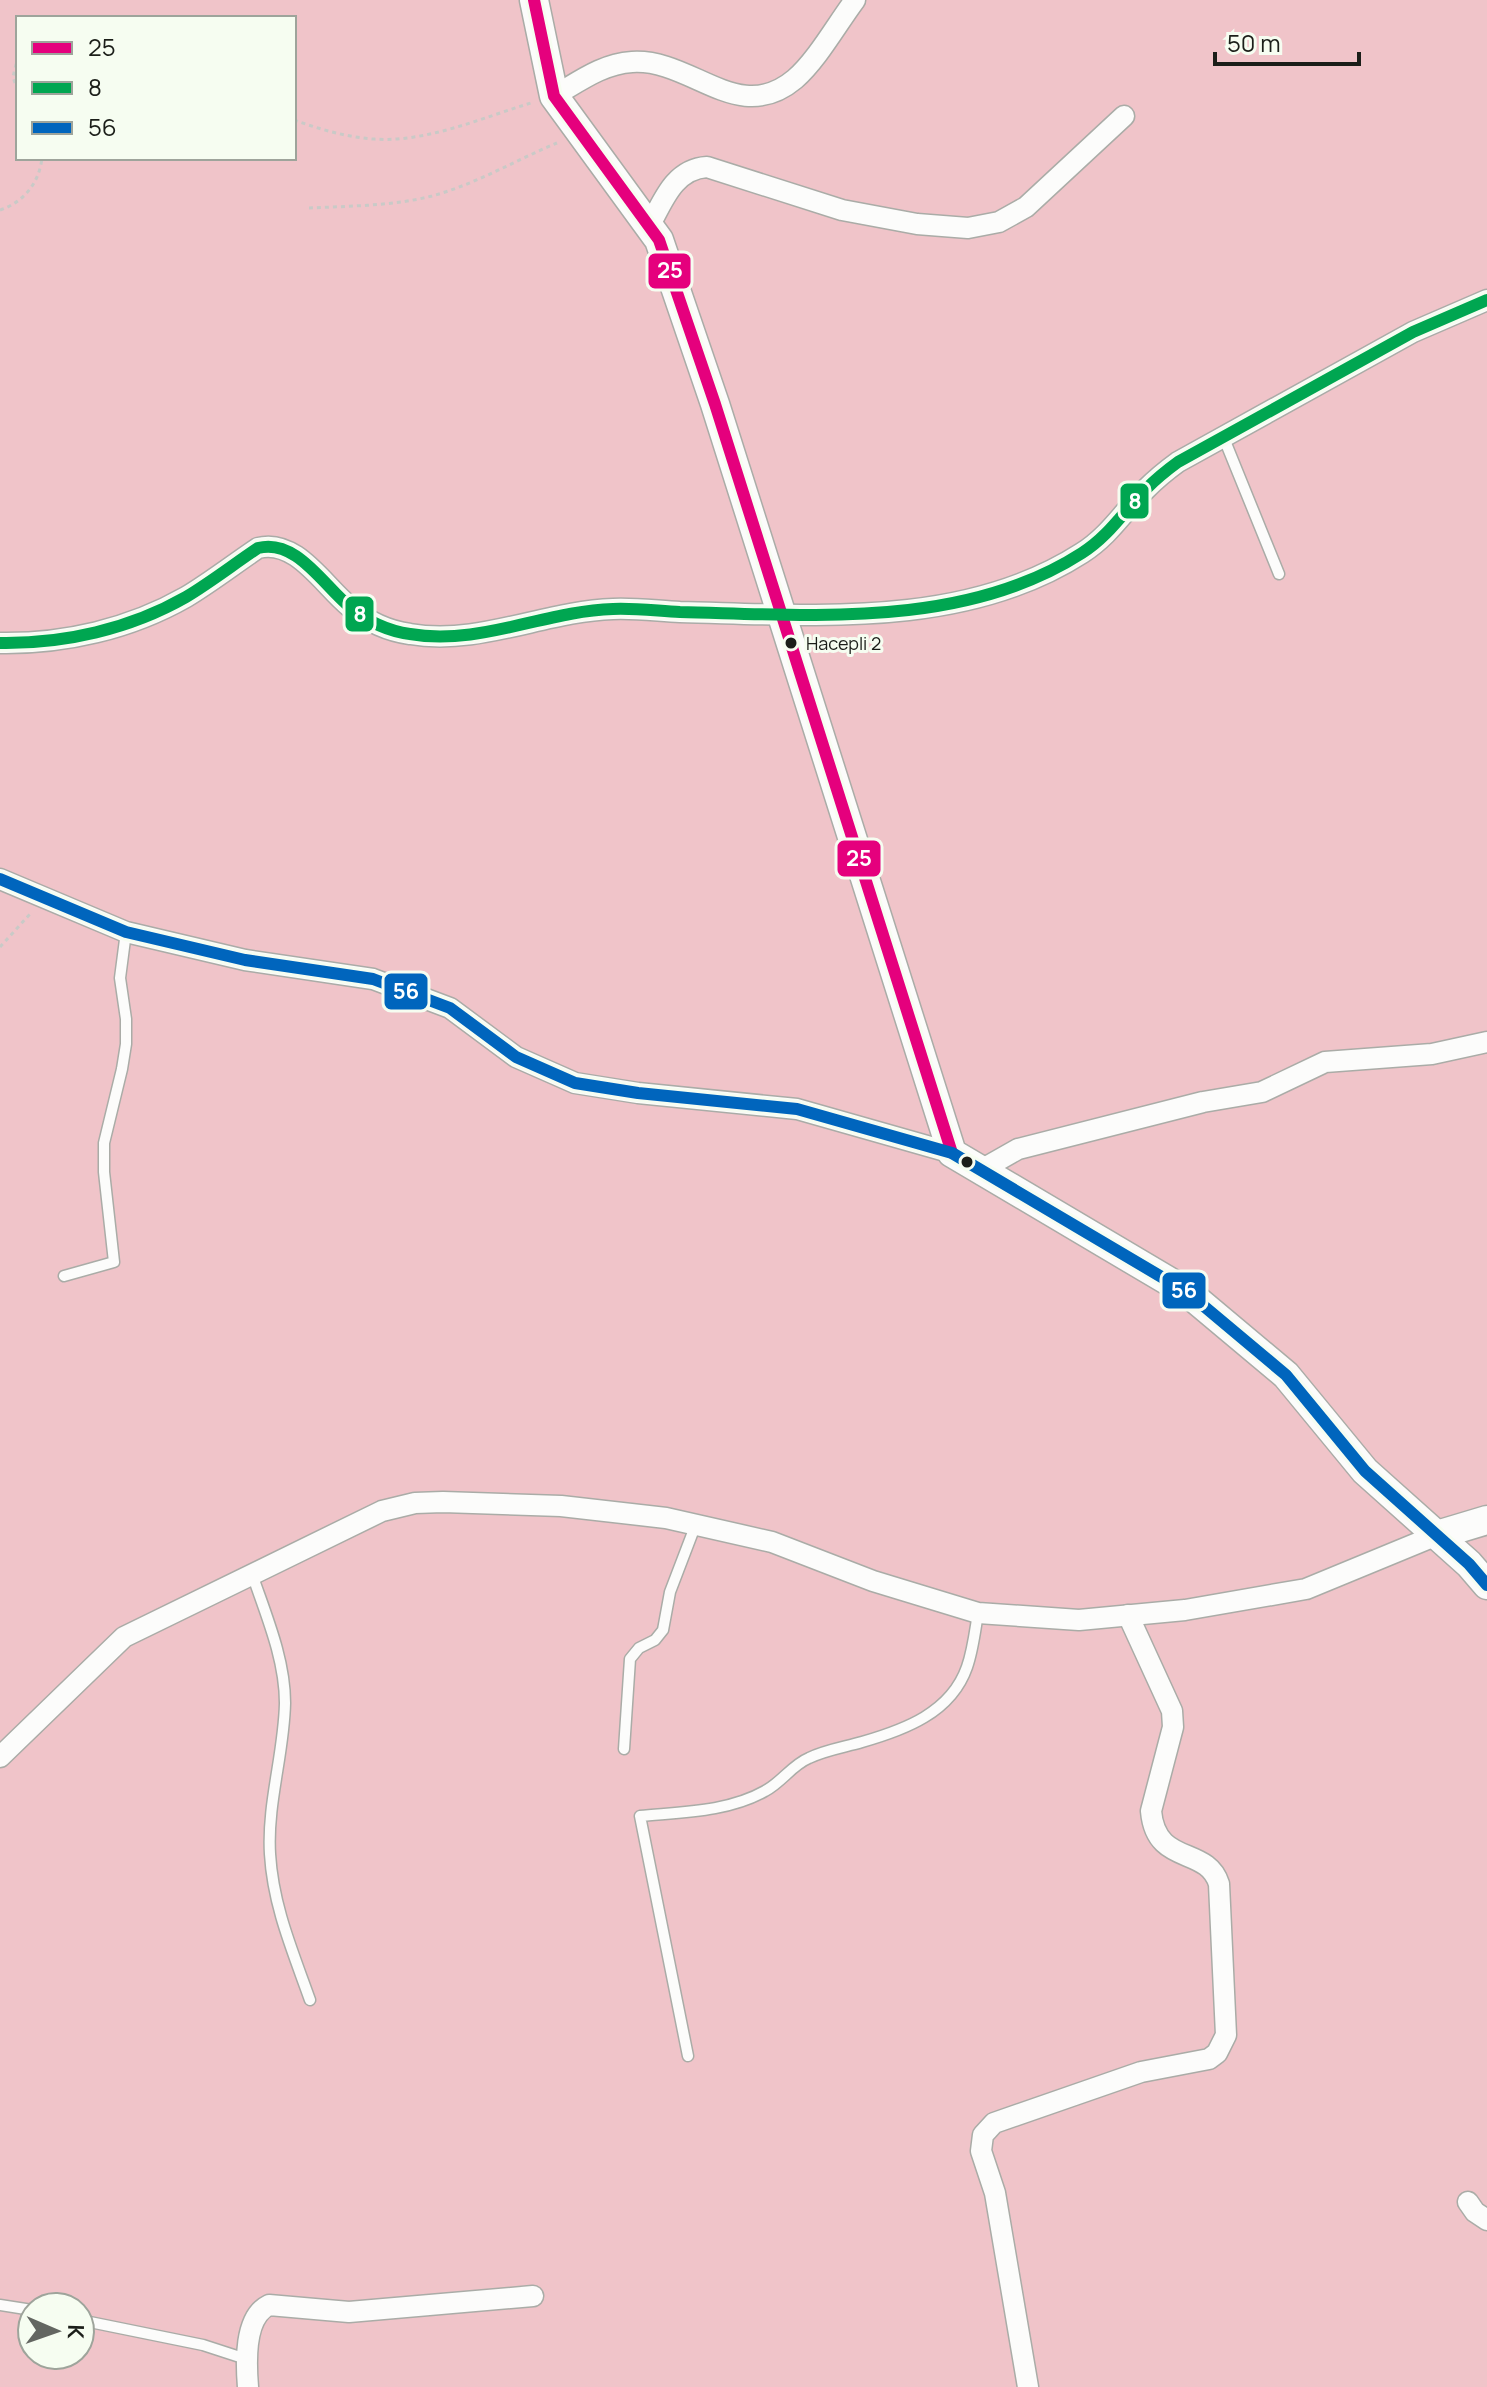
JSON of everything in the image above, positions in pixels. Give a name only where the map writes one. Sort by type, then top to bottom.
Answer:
[{"type":"street","points":[[534,0],[554,96],[659,240],[710,389],[952,1153]]},
{"type":"street","points":[[554,96],[606,65],[635,62],[665,66],[738,96],[756,97],[774,93],[796,78],[855,0]]},
{"type":"street","points":[[649,227],[679,177],[687,171],[707,167],[842,210],[917,224],[968,228],[999,222],[1026,207],[1124,116]]},
{"type":"street","points":[[0,643],[65,639],[144,618],[187,596],[265,546],[281,547],[292,553],[361,615],[384,627],[434,637],[505,630],[611,609],[781,614],[888,612],[958,602],[1040,575],[1073,558],[1103,538],[1161,474],[1223,436],[1413,332],[1487,300]]},
{"type":"street","points":[[0,879],[126,932],[245,960],[373,979],[450,1008],[516,1057],[575,1083],[638,1093],[797,1109],[952,1153],[1187,1292],[1286,1375],[1365,1471],[1469,1564],[1487,1585]]},
{"type":"street","points":[[981,1170],[1018,1149],[1203,1102],[1262,1092],[1325,1062],[1432,1054],[1487,1042]]},
{"type":"street","points":[[0,1757],[124,1637],[382,1511],[415,1503],[561,1506],[696,1524],[772,1542],[873,1581],[978,1613],[1079,1620],[1185,1610],[1306,1589],[1437,1535],[1487,1520]]},
{"type":"street","points":[[1028,2387],[995,2193],[981,2151],[983,2135],[994,2123],[1141,2072],[1209,2059],[1217,2053],[1226,2035],[1219,1884],[1205,1865],[1166,1847],[1152,1824],[1151,1811],[1173,1727],[1172,1711],[1128,1615]]},
{"type":"street","points":[[1468,2202],[1475,2212],[1487,2220]]},
{"type":"street","points":[[248,2387],[246,2359],[254,2319],[262,2308],[269,2305],[349,2312],[533,2296]]},
{"type":"lane","points":[[1223,436],[1279,574]]},
{"type":"lane","points":[[64,1276],[114,1262],[104,1152],[105,1132],[126,1044],[120,978],[126,932]]},
{"type":"lane","points":[[624,1749],[630,1659],[663,1630],[670,1592],[696,1524]]},
{"type":"lane","points":[[252,1574],[284,1682],[284,1717],[271,1807],[272,1875],[279,1915],[310,2000]]},
{"type":"lane","points":[[688,2056],[640,1816],[705,1810],[749,1798],[773,1787],[809,1758],[901,1731],[916,1723],[950,1696],[961,1681],[967,1667],[978,1613]]},
{"type":"lane","points":[[96,2323],[203,2345],[246,2359]]},
{"type":"path","points":[[16,64],[13,77],[16,86]]},
{"type":"path","points":[[296,121],[323,130],[375,139],[427,135],[554,96]]},
{"type":"path","points":[[309,208],[430,196],[471,182],[581,133]]},
{"type":"path","points":[[0,210],[23,198],[40,174],[42,160]]},
{"type":"path","points":[[0,947],[44,898]]},
{"type":"shaded area","points":[[0,0],[1487,0],[1487,2387],[0,2387]]},
{"type":"transit line","name":"25","points":[[534,0],[554,96],[659,240],[715,404],[952,1153]]},
{"type":"transit line","name":"8","points":[[0,643],[72,637],[142,618],[186,597],[258,548],[272,547],[297,556],[350,607],[371,621],[402,633],[436,636],[487,632],[562,615],[613,609],[835,615],[938,606],[988,595],[1036,577],[1082,553],[1108,531],[1150,485],[1178,462],[1413,332],[1487,300]]},
{"type":"transit line","name":"56","points":[[0,879],[126,932],[245,960],[373,979],[450,1008],[516,1057],[575,1083],[638,1093],[797,1109],[952,1153],[1187,1292],[1286,1375],[1365,1471],[1469,1564],[1487,1585]]},
{"type":"place","name":"Hacepli 2","points":[[791,643]]}]
